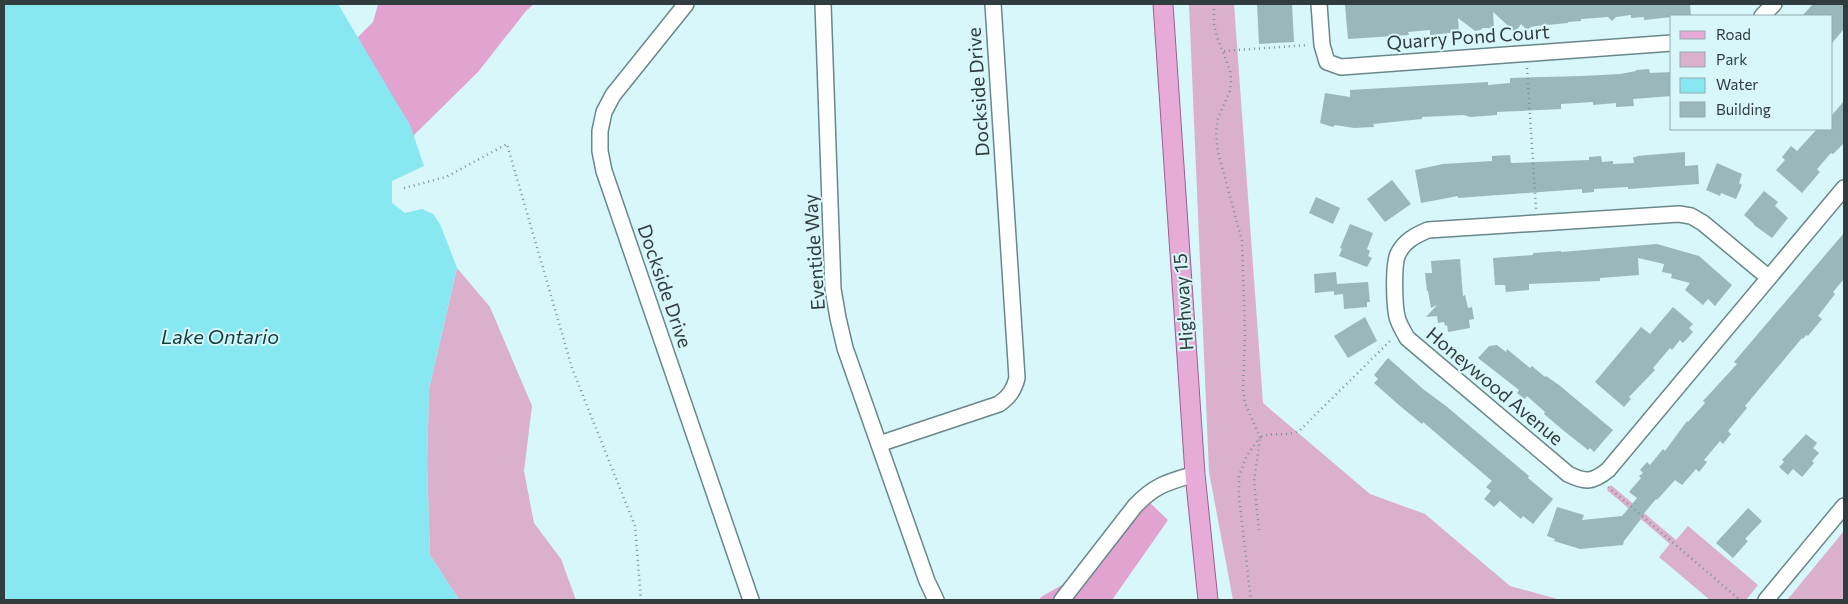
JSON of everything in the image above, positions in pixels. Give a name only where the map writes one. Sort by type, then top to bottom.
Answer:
[{"type":"main road","name":"Highway 15","points":[[1163,4],[1195,474],[1208,600]]},
{"type":"street","name":"Dockside Drive","points":[[686,4],[612,94],[604,112],[600,131],[600,151],[604,172],[750,600]]},
{"type":"street","name":"Eventide Way","points":[[823,4],[833,289],[838,318],[845,348],[927,581],[936,600]]},
{"type":"street","name":"Dockside Drive","points":[[879,444],[999,404],[1008,398],[1014,389],[1017,378],[993,4]]},
{"type":"street","name":"Quarry Pond Court","points":[[1319,4],[1322,44],[1328,62],[1341,67],[1670,43]]},
{"type":"street","points":[[1763,15],[1774,4]]},
{"type":"street","points":[[1597,478],[1608,470],[1844,188]]},
{"type":"street","name":"Honeywood Avenue","points":[[1597,478],[1581,481],[1568,474],[1407,338],[1398,319],[1394,268],[1398,254],[1407,242],[1428,230],[1679,214],[1692,216],[1703,223],[1769,278]]},
{"type":"street","points":[[1062,600],[1148,492],[1166,482],[1195,474]]},
{"type":"street","points":[[1766,600],[1844,506]]},
{"type":"path","points":[[1214,4],[1214,24],[1230,70],[1231,80],[1230,91],[1218,118],[1216,132],[1218,152],[1242,241],[1245,334],[1243,389],[1245,403],[1260,437],[1254,482],[1259,530]]},
{"type":"path","points":[[1223,51],[1322,44]]},
{"type":"path","points":[[1526,53],[1537,223]]},
{"type":"path","points":[[404,188],[446,178],[507,144],[572,368],[635,526],[641,600]]},
{"type":"path","points":[[1251,600],[1238,498],[1239,477],[1246,457],[1260,437],[1267,434],[1292,434],[1300,430],[1402,329]]},
{"type":"path","points":[[1597,478],[1740,600]]},
{"type":"green space","points":[[1189,4],[1234,4],[1263,403],[1370,494],[1425,514],[1510,586],[1561,600],[1233,600],[1209,472]]},
{"type":"green space","points":[[457,268],[490,307],[532,406],[524,471],[534,523],[561,559],[576,600],[459,600],[430,555],[427,464],[429,389]]},
{"type":"green space","points":[[1611,485],[1676,540],[1688,526],[1758,585],[1746,600],[1710,600],[1659,557],[1670,544],[1607,490]]},
{"type":"green space","points":[[1844,531],[1844,600],[1787,600]]},
{"type":"shaded area","points":[[378,4],[534,4],[526,11],[478,72],[408,141],[354,41],[373,22]]},
{"type":"shaded area","points":[[1148,501],[1168,520],[1112,600],[1039,600],[1041,597],[1099,564]]},
{"type":"water","name":"Lake Ontario","points":[[4,4],[338,4],[410,125],[424,166],[392,181],[392,203],[405,213],[422,209],[433,214],[440,224],[457,268],[429,389],[427,464],[430,555],[459,600],[4,600]]},
{"type":"building","points":[[1257,4],[1292,4],[1294,42],[1259,44]]},
{"type":"building","points":[[1690,4],[1691,15],[1670,15],[1670,17],[1644,20],[1644,17],[1631,18],[1631,15],[1616,17],[1612,21],[1608,17],[1581,19],[1581,21],[1531,27],[1527,30],[1521,24],[1515,32],[1493,12],[1494,28],[1483,28],[1475,31],[1458,18],[1459,32],[1430,35],[1430,30],[1408,32],[1409,35],[1348,39],[1345,5]]},
{"type":"building","points":[[1813,4],[1844,4],[1844,29],[1833,42],[1833,15],[1803,15]]},
{"type":"building","points":[[1649,69],[1650,73],[1670,72],[1670,96],[1633,99],[1634,106],[1616,107],[1616,103],[1593,105],[1593,102],[1561,104],[1561,109],[1497,112],[1497,115],[1470,117],[1464,115],[1422,117],[1422,119],[1373,124],[1374,127],[1354,128],[1335,125],[1333,127],[1320,123],[1325,93],[1350,97],[1350,90],[1488,82],[1488,85],[1510,83],[1510,78],[1620,74]]},
{"type":"building","points":[[1844,101],[1844,143],[1833,154],[1831,153],[1817,169],[1820,172],[1802,193],[1776,170],[1785,160],[1782,157],[1791,146],[1797,151],[1816,130],[1833,130],[1833,114]]},
{"type":"building","points":[[1685,152],[1685,166],[1698,165],[1699,184],[1628,189],[1628,187],[1594,189],[1594,192],[1582,193],[1582,189],[1458,198],[1458,196],[1421,203],[1415,170],[1443,164],[1492,161],[1492,156],[1510,155],[1511,163],[1589,160],[1589,157],[1601,156],[1602,162],[1613,161],[1613,164],[1634,163],[1633,157],[1636,156]]},
{"type":"building","points":[[1717,163],[1742,174],[1739,183],[1742,185],[1736,199],[1721,193],[1720,196],[1706,190]]},
{"type":"building","points":[[1392,180],[1411,204],[1385,222],[1367,199]]},
{"type":"building","points":[[1764,191],[1778,202],[1775,206],[1788,218],[1772,238],[1744,215]]},
{"type":"building","points":[[1316,197],[1340,208],[1333,224],[1309,213]]},
{"type":"building","points":[[1350,224],[1373,233],[1367,249],[1370,251],[1368,256],[1372,258],[1367,267],[1339,256],[1342,249],[1340,248]]},
{"type":"building","points":[[1844,233],[1844,279],[1833,292],[1835,294],[1818,316],[1822,319],[1808,336],[1806,335],[1802,338],[1745,406],[1747,408],[1728,431],[1731,434],[1723,444],[1720,441],[1704,460],[1707,462],[1699,472],[1696,469],[1682,485],[1675,480],[1640,518],[1623,545],[1580,549],[1554,541],[1555,539],[1547,536],[1557,507],[1584,515],[1582,520],[1622,516],[1637,498],[1629,492],[1641,478],[1639,476],[1643,473],[1640,470],[1647,462],[1650,465],[1663,449],[1665,451],[1687,421],[1705,403],[1703,401],[1737,364],[1734,362]]},
{"type":"building","points":[[1657,244],[1699,256],[1732,285],[1715,306],[1708,299],[1703,305],[1685,290],[1690,283],[1671,278],[1672,274],[1662,272],[1664,264],[1638,258],[1639,275],[1600,278],[1600,281],[1529,284],[1529,290],[1506,292],[1505,285],[1495,285],[1493,258],[1533,255],[1533,253]]},
{"type":"building","points":[[1460,259],[1463,296],[1465,295],[1468,308],[1472,307],[1474,319],[1469,320],[1470,328],[1448,332],[1447,325],[1445,326],[1444,322],[1438,323],[1437,316],[1426,317],[1437,305],[1431,308],[1425,273],[1432,273],[1431,261]]},
{"type":"building","points":[[1336,272],[1337,284],[1368,282],[1370,302],[1367,302],[1367,307],[1344,309],[1343,294],[1334,295],[1334,291],[1315,293],[1314,274]]},
{"type":"building","points":[[1673,307],[1693,324],[1689,328],[1693,332],[1683,343],[1680,340],[1672,350],[1670,348],[1653,368],[1655,370],[1629,397],[1631,399],[1624,407],[1595,382],[1641,327],[1650,334]]},
{"type":"building","points":[[1365,317],[1377,341],[1348,358],[1334,336]]},
{"type":"building","points":[[1497,345],[1506,352],[1507,349],[1530,368],[1532,366],[1545,377],[1559,385],[1613,430],[1594,452],[1590,448],[1588,450],[1564,431],[1527,396],[1525,399],[1517,393],[1519,390],[1478,358],[1489,346]]},
{"type":"building","points":[[1388,358],[1529,476],[1528,478],[1553,499],[1533,524],[1523,516],[1521,519],[1500,501],[1494,507],[1484,499],[1491,491],[1486,487],[1492,481],[1374,383],[1378,379],[1374,375]]},
{"type":"building","points":[[1806,434],[1817,443],[1813,448],[1819,453],[1812,461],[1814,463],[1802,477],[1793,469],[1788,475],[1779,467],[1784,462],[1782,460]]},
{"type":"building","points":[[1748,508],[1762,521],[1745,539],[1748,541],[1733,558],[1716,543]]}]
